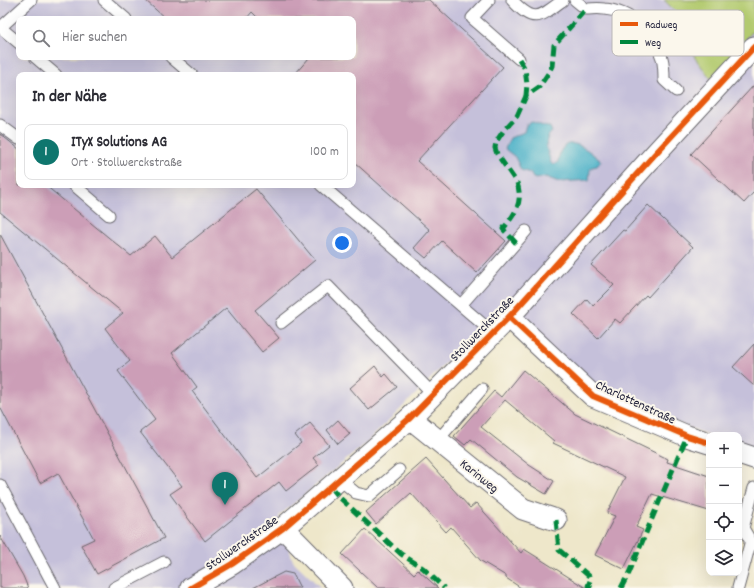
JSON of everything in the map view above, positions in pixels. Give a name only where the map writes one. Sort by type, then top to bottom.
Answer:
[{"type":"street","name":"Stollwerckstraße","points":[[191,588],[232,564],[283,528],[410,418],[509,317],[655,154],[754,48]]},
{"type":"street","name":"Charlottenstraße","points":[[509,317],[593,396],[687,436],[706,442]]},
{"type":"street","name":"Karinweg","points":[[410,418],[523,509],[556,520]]},
{"type":"street","points":[[742,454],[754,458]]},
{"type":"street","points":[[283,528],[342,588]]},
{"type":"lane","points":[[16,41],[0,28],[31,0]]},
{"type":"lane","points":[[104,0],[123,16]]},
{"type":"lane","points":[[489,0],[472,18],[519,59]]},
{"type":"lane","points":[[512,0],[519,8],[531,16],[541,16],[563,0]]},
{"type":"lane","points":[[576,0],[586,9],[612,10]]},
{"type":"lane","points":[[661,56],[663,60],[664,80],[676,91]]},
{"type":"lane","points":[[38,60],[52,72]]},
{"type":"lane","points":[[174,60],[188,72]]},
{"type":"lane","points":[[0,125],[16,137]]},
{"type":"lane","points":[[78,188],[109,215]]},
{"type":"lane","points":[[324,188],[493,333]]},
{"type":"lane","points":[[461,305],[526,231]]},
{"type":"lane","points":[[281,323],[328,286],[433,394]]},
{"type":"lane","points":[[438,440],[482,389]]},
{"type":"lane","points":[[340,479],[356,493],[369,496],[399,470]]},
{"type":"lane","points":[[0,485],[55,588]]},
{"type":"lane","points":[[738,588],[752,541],[743,528],[754,488]]},
{"type":"lane","points":[[114,588],[164,562]]},
{"type":"shaded area","points":[[0,0],[754,0],[754,453],[742,450],[742,432],[706,432],[706,434],[597,393],[499,306],[422,388],[364,445],[279,516],[293,561],[321,588],[0,588]]},
{"type":"green space","points":[[664,0],[754,0],[754,30],[744,41],[744,10],[674,10]]},
{"type":"green space","points":[[695,56],[731,56],[711,79]]},
{"type":"water","points":[[532,122],[550,127],[552,132],[546,142],[547,150],[553,165],[558,162],[562,149],[566,145],[571,144],[576,144],[582,147],[601,161],[597,166],[592,167],[590,170],[589,180],[560,182],[546,177],[536,179],[533,178],[530,173],[521,170],[515,157],[505,149],[510,138],[524,132],[526,125]]},
{"type":"building","points":[[145,0],[429,0],[503,67],[417,161],[506,241],[477,273],[442,241],[426,258],[414,248],[430,230],[356,164],[356,72],[297,72],[307,60],[356,60],[356,16],[256,16],[252,12],[249,16],[163,16]]},
{"type":"building","points":[[754,85],[754,192],[744,203],[691,154]]},
{"type":"building","points":[[0,134],[16,147],[16,188],[49,188],[131,256],[155,236],[172,257],[256,189],[315,260],[255,310],[279,338],[262,352],[226,308],[172,353],[197,387],[192,391],[257,478],[301,443],[295,435],[310,423],[329,445],[313,458],[319,465],[286,491],[279,482],[205,541],[170,494],[182,486],[140,432],[155,420],[118,371],[130,361],[105,328],[123,313],[0,212]]},
{"type":"building","points":[[648,205],[693,247],[648,297],[646,295],[620,323],[615,319],[598,338],[573,314],[587,299],[593,306],[614,285],[591,265],[623,230],[625,231]]},
{"type":"building","points":[[0,234],[164,538],[97,574],[81,545],[94,539],[58,473],[40,483],[0,407]]},
{"type":"building","points":[[754,344],[754,386],[733,367]]},
{"type":"building","points":[[375,366],[383,377],[386,374],[397,387],[369,410],[350,388]]},
{"type":"building","points":[[523,370],[575,414],[668,459],[667,462],[706,475],[706,510],[652,494],[636,527],[643,530],[624,569],[595,555],[615,516],[607,513],[625,477],[553,443],[554,441],[505,400],[481,427],[529,465],[554,481],[546,494],[517,477],[471,439],[465,445],[454,436],[494,391],[501,397]]},
{"type":"building","points":[[338,420],[350,434],[338,444],[327,430]]},
{"type":"building","points":[[426,459],[470,508],[476,503],[521,553],[524,549],[586,588],[521,588],[506,578],[506,576],[481,561],[451,527],[446,532],[411,493],[376,524],[366,512]]},
{"type":"building","points":[[365,529],[414,574],[418,570],[438,588],[378,588],[342,554]]},
{"type":"building","points":[[0,536],[23,576],[28,588],[0,588]]},
{"type":"building","points":[[284,572],[293,574],[300,588],[253,588]]},
{"type":"marked path","points":[[516,243],[503,229],[517,208],[519,203],[519,190],[517,183],[497,154],[495,148],[496,142],[504,130],[517,116],[526,96],[539,87],[549,72],[552,66],[554,45],[586,9]]},
{"type":"marked path","points":[[519,59],[525,69],[527,84],[526,96]]},
{"type":"marked path","points":[[621,588],[629,573],[687,436]]},
{"type":"marked path","points":[[331,487],[339,497],[401,554],[423,568],[444,588]]},
{"type":"marked path","points":[[556,520],[559,550],[589,576],[590,581],[588,586],[592,588]]},
{"type":"cycle path","points":[[191,588],[232,564],[283,528],[410,418],[509,317],[655,154],[754,47]]},
{"type":"cycle path","points":[[509,317],[593,396],[687,436],[706,442]]},
{"type":"place","name":"ITyX Solutions AG","points":[[225,505]]}]
